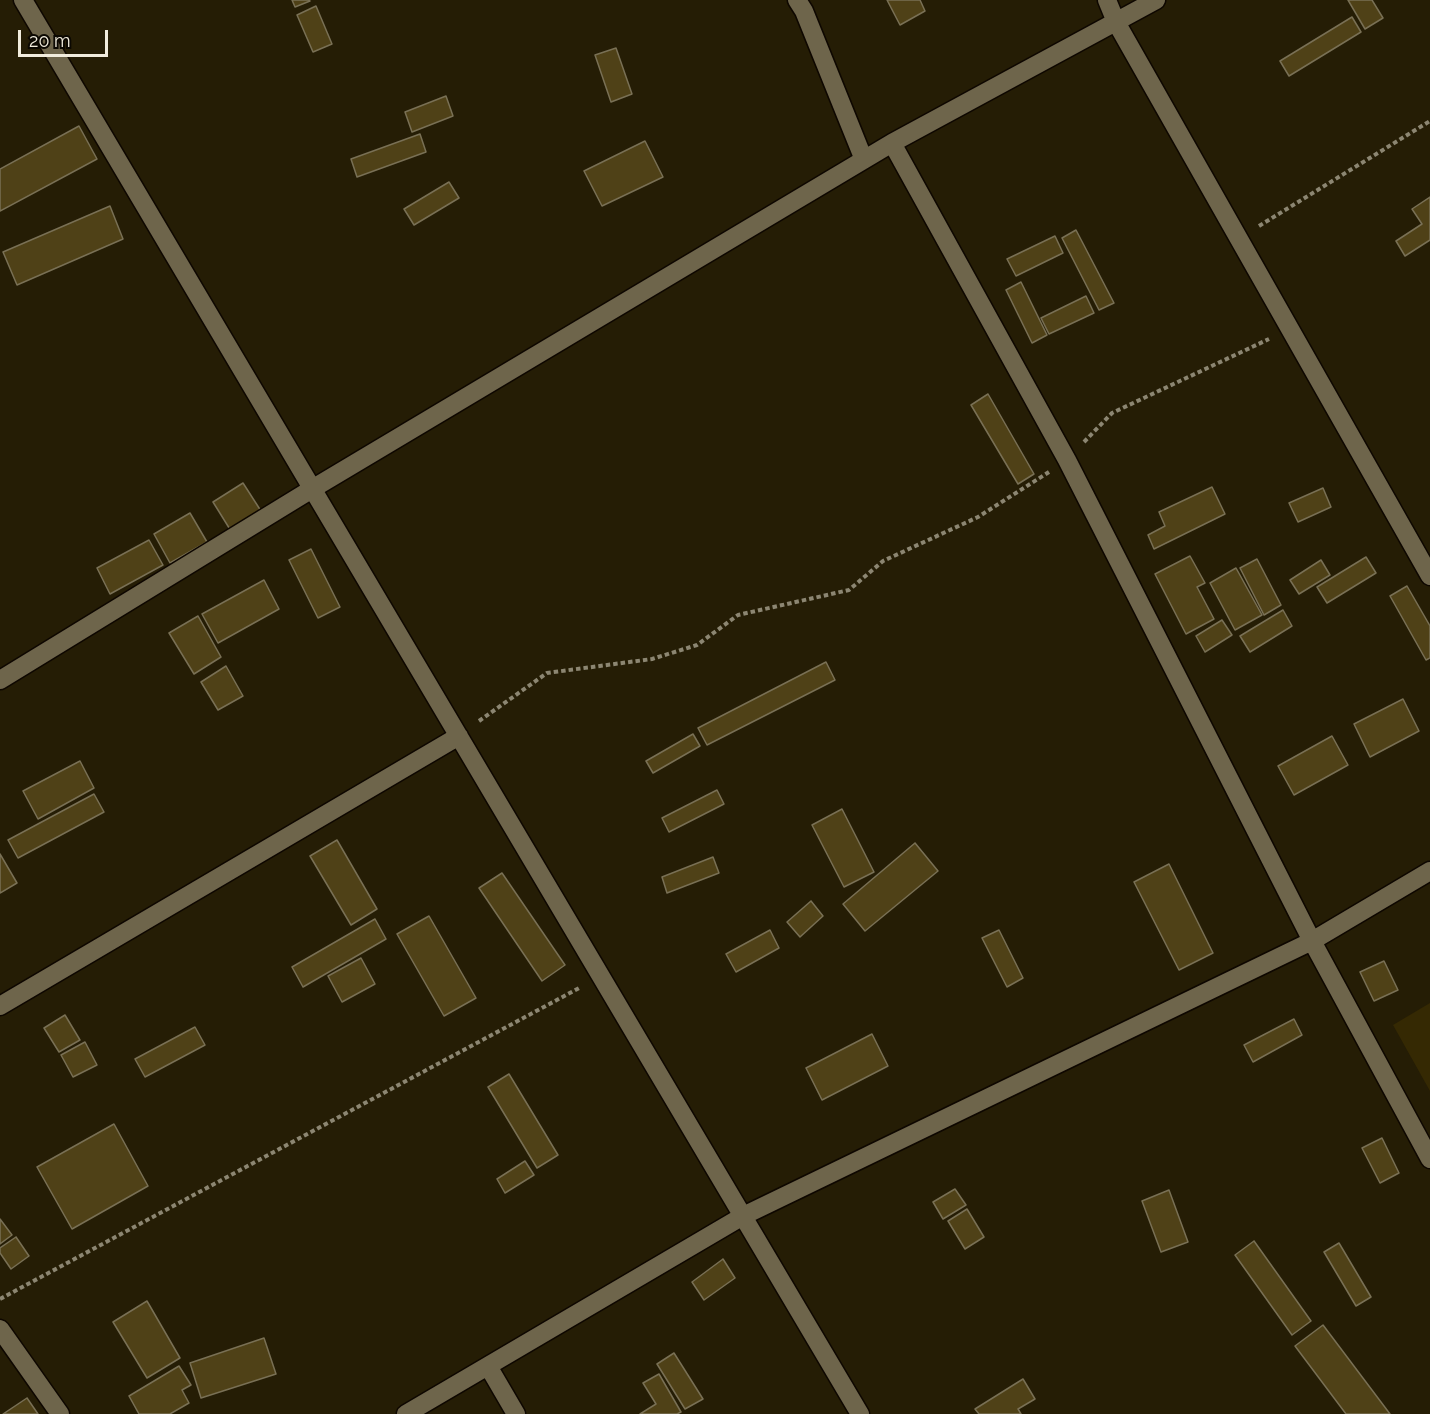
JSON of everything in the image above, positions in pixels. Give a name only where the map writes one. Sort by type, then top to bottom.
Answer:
[{"type":"street","points":[[23,0],[860,1414]]},
{"type":"street","points":[[797,0],[804,11],[864,160]]},
{"type":"street","points":[[1107,0],[1116,22],[1430,576]]},
{"type":"street","points":[[0,680],[312,489],[892,143],[1156,0]]},
{"type":"street","points":[[892,143],[1067,460],[1312,941],[1430,1159]]},
{"type":"street","points":[[0,1006],[459,736]]},
{"type":"street","points":[[406,1414],[743,1216],[1312,941],[1430,871]]},
{"type":"street","points":[[0,1329],[60,1414]]},
{"type":"street","points":[[488,1366],[516,1414]]},
{"type":"path","points":[[1238,239],[1430,121]]},
{"type":"path","points":[[459,736],[547,673],[652,659],[697,645],[738,615],[849,590],[883,561],[978,518],[1067,460],[1112,412],[1290,329]]},
{"type":"path","points":[[0,1299],[601,977]]},
{"type":"shaded area","points":[[1430,1003],[1430,1091],[1393,1025]]},
{"type":"building","points":[[292,0],[309,0],[310,1],[295,7]]},
{"type":"building","points":[[887,0],[920,0],[925,11],[900,25]]},
{"type":"building","points":[[1348,0],[1372,0],[1383,18],[1365,29]]},
{"type":"building","points":[[316,6],[332,44],[313,52],[297,15]]},
{"type":"building","points":[[1352,17],[1361,32],[1289,76],[1280,61]]},
{"type":"building","points":[[616,48],[632,94],[611,102],[595,55]]},
{"type":"building","points":[[446,96],[453,116],[412,132],[405,112]]},
{"type":"building","points":[[79,126],[97,159],[0,211],[0,169]]},
{"type":"building","points":[[420,134],[426,152],[357,177],[351,159]]},
{"type":"building","points":[[645,141],[663,177],[602,206],[584,171]]},
{"type":"building","points":[[449,182],[459,198],[414,225],[404,209]]},
{"type":"building","points":[[1430,197],[1430,240],[1405,256],[1396,241],[1422,224],[1412,209]]},
{"type":"building","points":[[110,206],[123,239],[17,285],[3,252]]},
{"type":"building","points":[[1076,230],[1114,303],[1099,310],[1062,238]]},
{"type":"building","points":[[1055,236],[1063,253],[1016,276],[1007,259]]},
{"type":"building","points":[[1021,282],[1047,335],[1032,343],[1006,290]]},
{"type":"building","points":[[1086,296],[1094,313],[1049,334],[1041,318]]},
{"type":"building","points":[[988,394],[1034,474],[1018,484],[971,405]]},
{"type":"building","points":[[243,483],[261,511],[231,531],[213,502]]},
{"type":"building","points":[[1212,487],[1225,514],[1154,549],[1148,535],[1165,526],[1159,512]]},
{"type":"building","points":[[1323,488],[1331,507],[1298,522],[1289,503]]},
{"type":"building","points":[[190,513],[207,542],[170,563],[154,534]]},
{"type":"building","points":[[149,540],[163,565],[110,594],[97,568]]},
{"type":"building","points":[[311,549],[340,607],[318,618],[289,560]]},
{"type":"building","points":[[1190,556],[1205,583],[1197,587],[1214,619],[1186,634],[1155,574]]},
{"type":"building","points":[[1366,557],[1376,573],[1327,603],[1317,587]]},
{"type":"building","points":[[1257,559],[1281,605],[1264,615],[1240,568]]},
{"type":"building","points":[[1321,560],[1330,575],[1299,594],[1290,580]]},
{"type":"building","points":[[1236,568],[1262,615],[1235,630],[1210,583]]},
{"type":"building","points":[[264,580],[279,609],[218,643],[202,614]]},
{"type":"building","points":[[1407,586],[1430,626],[1430,658],[1426,660],[1390,596]]},
{"type":"building","points":[[1283,610],[1292,626],[1250,652],[1240,636]]},
{"type":"building","points":[[198,616],[221,657],[194,674],[169,633]]},
{"type":"building","points":[[1222,620],[1232,635],[1205,652],[1196,636]]},
{"type":"building","points":[[826,662],[835,680],[707,745],[698,728]]},
{"type":"building","points":[[226,666],[243,696],[218,710],[201,682]]},
{"type":"building","points":[[1403,699],[1419,731],[1370,757],[1354,724]]},
{"type":"building","points":[[693,734],[700,746],[653,773],[646,761]]},
{"type":"building","points":[[1332,736],[1348,765],[1294,795],[1278,766]]},
{"type":"building","points":[[80,761],[94,788],[38,819],[23,791]]},
{"type":"building","points":[[717,790],[724,804],[669,832],[662,818]]},
{"type":"building","points":[[94,794],[104,812],[18,858],[8,840]]},
{"type":"building","points":[[842,809],[874,872],[844,887],[812,825]]},
{"type":"building","points":[[337,840],[377,909],[351,925],[310,856]]},
{"type":"building","points":[[915,843],[938,871],[865,931],[843,904]]},
{"type":"building","points":[[0,854],[17,883],[0,893]]},
{"type":"building","points":[[713,857],[719,873],[667,893],[662,877]]},
{"type":"building","points":[[1169,864],[1213,953],[1179,970],[1134,882]]},
{"type":"building","points":[[502,873],[565,965],[542,981],[479,888]]},
{"type":"building","points":[[811,901],[823,916],[800,937],[787,922]]},
{"type":"building","points":[[429,916],[476,998],[444,1016],[397,934]]},
{"type":"building","points":[[375,919],[386,939],[303,987],[292,967]]},
{"type":"building","points":[[770,930],[779,948],[736,972],[726,954]]},
{"type":"building","points":[[999,930],[1023,978],[1007,987],[982,938]]},
{"type":"building","points":[[361,958],[375,984],[342,1002],[328,976]]},
{"type":"building","points":[[1384,961],[1398,990],[1374,1001],[1360,972]]},
{"type":"building","points":[[65,1015],[80,1040],[59,1052],[44,1028]]},
{"type":"building","points":[[1294,1019],[1302,1035],[1253,1062],[1244,1045]]},
{"type":"building","points":[[195,1027],[205,1045],[145,1077],[135,1059]]},
{"type":"building","points":[[872,1034],[888,1066],[822,1100],[806,1068]]},
{"type":"building","points":[[85,1042],[97,1065],[73,1077],[61,1055]]},
{"type":"building","points":[[509,1074],[558,1155],[537,1168],[488,1087]]},
{"type":"building","points":[[114,1124],[148,1186],[72,1229],[37,1167]]},
{"type":"building","points":[[1382,1138],[1399,1173],[1380,1183],[1362,1148]]},
{"type":"building","points":[[525,1161],[534,1175],[505,1193],[497,1179]]},
{"type":"building","points":[[955,1189],[966,1205],[943,1219],[933,1202]]},
{"type":"building","points":[[1169,1190],[1188,1242],[1161,1252],[1142,1201]]},
{"type":"building","points":[[967,1209],[984,1237],[965,1249],[948,1221]]},
{"type":"building","points":[[0,1219],[12,1235],[0,1244]]},
{"type":"building","points":[[16,1237],[29,1256],[11,1269],[0,1253],[0,1248]]},
{"type":"building","points":[[1254,1241],[1311,1321],[1292,1335],[1235,1255]]},
{"type":"building","points":[[1339,1243],[1371,1297],[1356,1306],[1324,1252]]},
{"type":"building","points":[[723,1259],[735,1278],[704,1300],[692,1282]]},
{"type":"building","points":[[147,1301],[180,1358],[147,1378],[113,1322]]},
{"type":"building","points":[[1323,1325],[1390,1414],[1346,1414],[1295,1346]]},
{"type":"building","points":[[264,1338],[276,1374],[201,1398],[190,1363]]},
{"type":"building","points":[[674,1353],[703,1399],[685,1409],[657,1364]]},
{"type":"building","points":[[179,1366],[191,1385],[182,1390],[189,1403],[170,1414],[139,1414],[129,1396]]},
{"type":"building","points":[[659,1374],[681,1412],[677,1414],[640,1414],[656,1404],[643,1383]]},
{"type":"building","points":[[1023,1379],[1035,1399],[1018,1409],[1021,1414],[979,1414],[975,1409]]},
{"type":"building","points":[[27,1398],[38,1414],[3,1414]]}]
